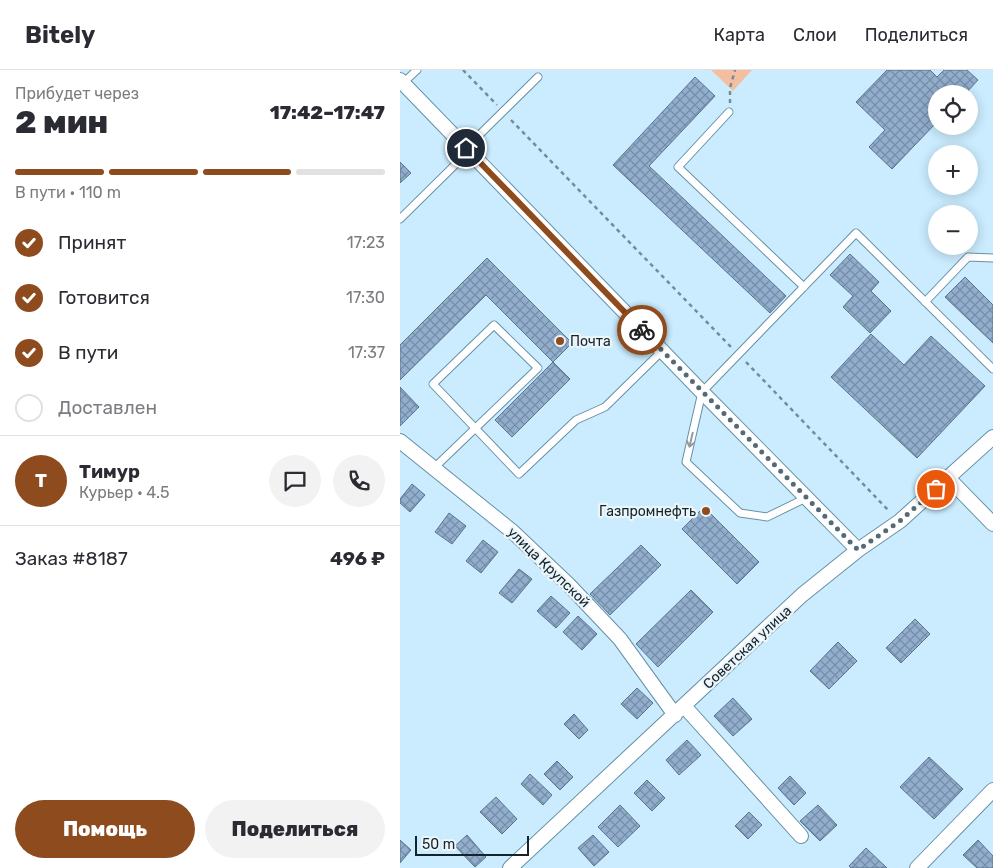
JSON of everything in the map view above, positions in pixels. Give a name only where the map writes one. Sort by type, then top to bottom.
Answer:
[{"type":"street","points":[[402,81],[662,351],[858,550]]},
{"type":"street","name":"Советская улица","points":[[510,868],[802,595],[858,550],[900,521],[993,437]]},
{"type":"street","name":"улица Крупской","points":[[400,441],[514,532],[568,584],[620,639],[679,711],[801,836]]},
{"type":"street","points":[[948,478],[993,524]]},
{"type":"street","points":[[917,868],[993,790]]},
{"type":"lane","points":[[402,81],[417,70]]},
{"type":"lane","points":[[400,219],[538,77]]},
{"type":"lane","points":[[730,112],[678,167],[804,287]]},
{"type":"lane","points":[[806,498],[767,517],[740,514],[686,462],[702,392],[856,233],[993,369]]},
{"type":"lane","points":[[925,302],[968,257],[993,258]]},
{"type":"lane","points":[[434,468],[476,428],[538,368],[494,324],[433,384],[476,428],[519,474],[576,420],[605,407],[662,351]]},
{"type":"path","points":[[463,70],[900,521]]},
{"type":"path","points":[[730,112],[730,88],[735,70]]},
{"type":"shaded area","points":[[711,70],[752,70],[733,91]]},
{"type":"building","points":[[887,70],[930,70],[937,77],[944,70],[967,70],[978,80],[973,85],[928,85],[928,131],[892,169],[869,147],[885,130],[856,102]]},
{"type":"building","points":[[695,77],[715,96],[649,166],[786,296],[770,313],[613,165]]},
{"type":"building","points":[[400,162],[411,173],[400,183]]},
{"type":"building","points":[[850,254],[879,282],[871,291],[891,311],[870,333],[843,307],[853,296],[830,275]]},
{"type":"building","points":[[487,258],[572,343],[553,362],[486,295],[400,380],[400,345]]},
{"type":"building","points":[[965,277],[993,305],[993,343],[945,297]]},
{"type":"building","points":[[871,334],[904,365],[931,336],[985,386],[917,458],[831,377]]},
{"type":"building","points":[[553,362],[570,379],[512,437],[495,420]]},
{"type":"building","points":[[400,387],[419,407],[400,426]]},
{"type":"building","points":[[412,484],[425,495],[410,512],[400,503],[400,499]]},
{"type":"building","points":[[704,507],[759,562],[737,584],[682,529]]},
{"type":"building","points":[[449,513],[466,526],[452,544],[435,532]]},
{"type":"building","points":[[483,540],[498,552],[481,573],[466,561]]},
{"type":"building","points":[[641,545],[661,565],[610,615],[590,594]]},
{"type":"building","points":[[519,569],[532,579],[512,603],[499,593]]},
{"type":"building","points":[[691,590],[713,612],[658,667],[636,644]]},
{"type":"building","points":[[551,596],[570,613],[556,628],[537,611]]},
{"type":"building","points":[[578,616],[597,634],[582,650],[563,632]]},
{"type":"building","points":[[915,619],[930,634],[901,663],[886,648]]},
{"type":"building","points":[[838,642],[857,661],[829,689],[810,671]]},
{"type":"building","points":[[637,688],[653,703],[637,719],[621,704]]},
{"type":"building","points":[[733,698],[752,719],[733,736],[714,716]]},
{"type":"building","points":[[574,714],[588,730],[579,739],[564,724]]},
{"type":"building","points":[[687,740],[701,755],[679,775],[666,760]]},
{"type":"building","points":[[929,757],[963,789],[934,819],[900,787]]},
{"type":"building","points":[[557,761],[573,777],[560,790],[544,774]]},
{"type":"building","points":[[530,774],[552,795],[543,805],[521,784]]},
{"type":"building","points":[[790,776],[806,793],[794,805],[778,788]]},
{"type":"building","points":[[647,780],[665,798],[652,811],[634,793]]},
{"type":"building","points":[[496,797],[517,819],[502,834],[480,812]]},
{"type":"building","points":[[620,805],[640,826],[618,847],[598,827]]},
{"type":"building","points":[[818,805],[837,825],[820,841],[800,821]]},
{"type":"building","points":[[749,812],[762,825],[748,839],[735,826]]},
{"type":"building","points":[[467,835],[486,857],[475,867],[455,846]]},
{"type":"building","points":[[593,835],[609,852],[594,866],[578,848]]},
{"type":"building","points":[[400,840],[411,850],[400,863]]},
{"type":"building","points":[[978,840],[993,856],[993,868],[977,868],[963,855]]},
{"type":"building","points":[[866,848],[887,868],[851,868],[849,866]]},
{"type":"way so far","points":[[642,330],[858,550],[900,521],[936,489]]},
{"type":"place","name":"Почта","points":[[560,341]]},
{"type":"place","name":"Газпромнефть","points":[[706,511]]},
{"type":"route","points":[[466,148],[642,330]]}]
